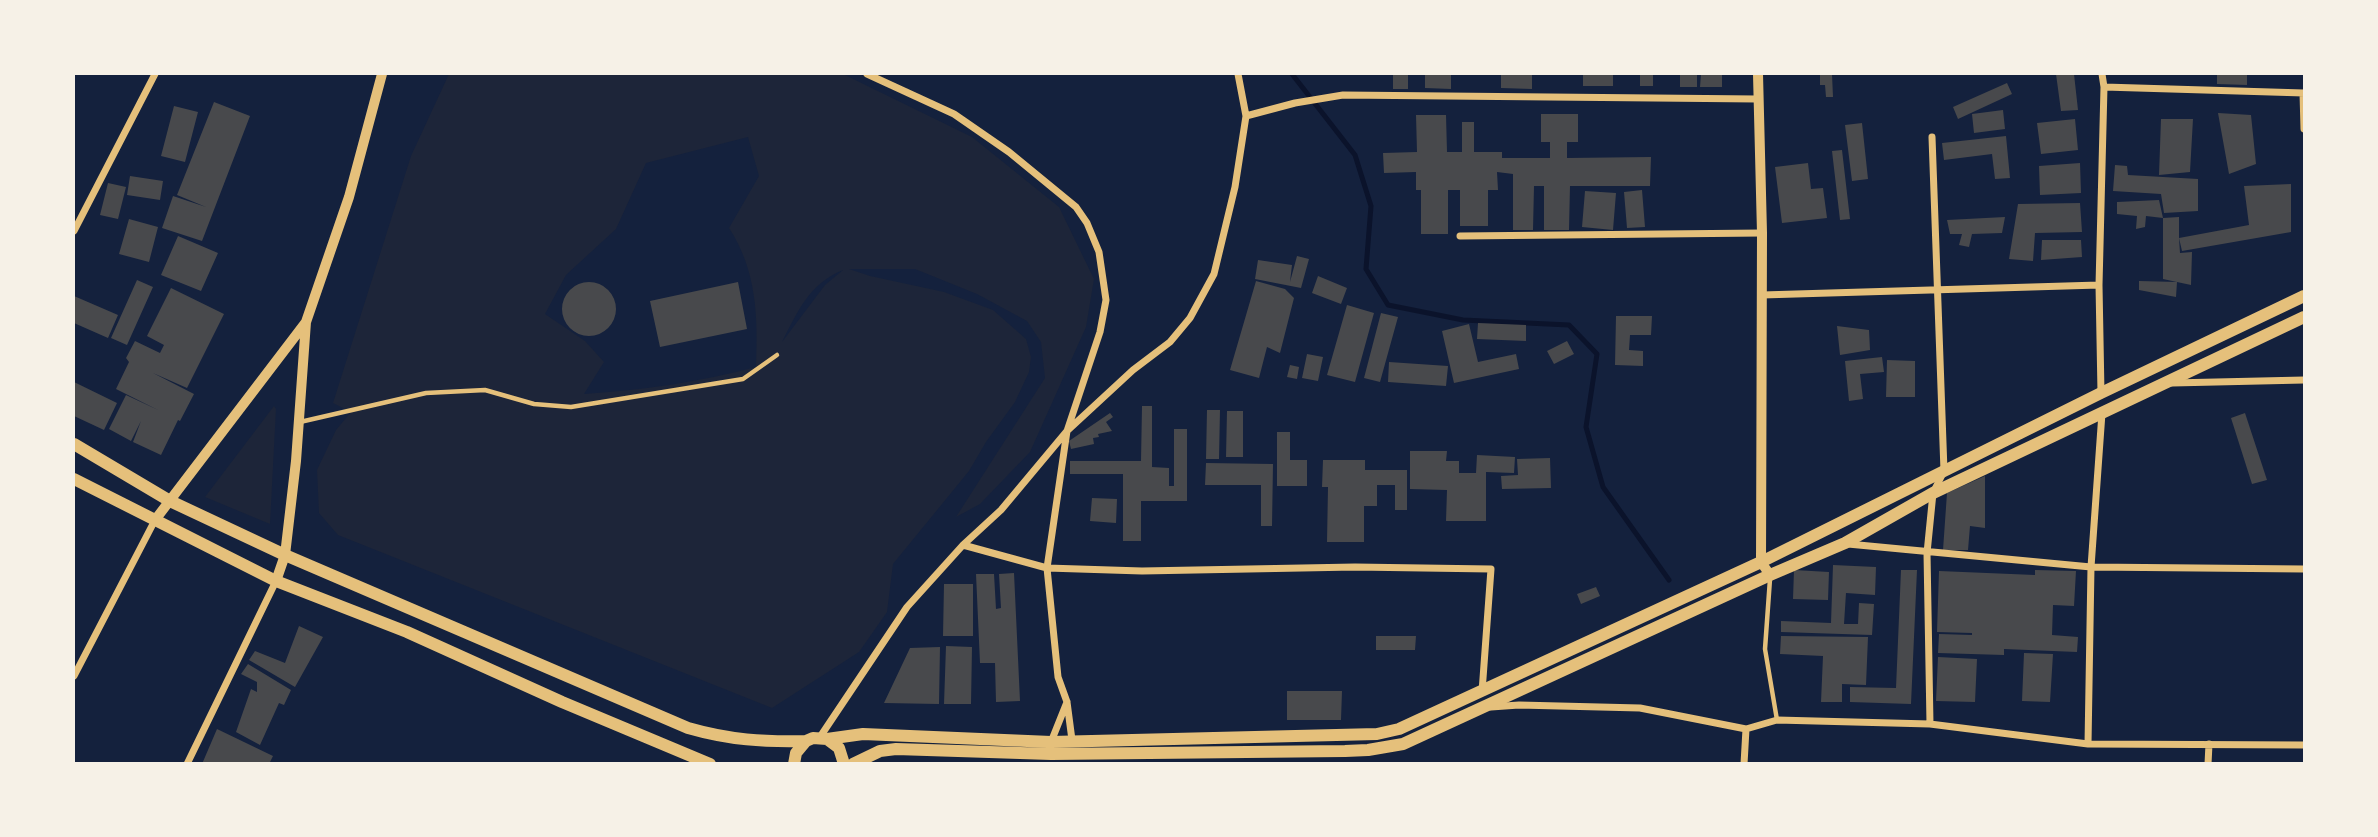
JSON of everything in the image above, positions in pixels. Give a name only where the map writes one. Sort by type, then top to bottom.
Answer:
[{"type":"main road","points":[[853,764],[880,751],[896,749],[1051,753],[1072,740],[1377,734],[1409,725],[1761,562],[2101,393],[2305,296]]},
{"type":"main road","points":[[74,444],[170,500],[285,555],[688,728],[719,737],[757,742],[806,741],[863,734],[1051,753],[1073,759],[1368,750],[1402,744],[1845,543],[1933,494],[2305,317]]},
{"type":"main road","points":[[74,479],[276,581],[407,632],[562,702],[710,764]]},
{"type":"main road","points":[[407,632],[419,611]]},
{"type":"main road","points":[[824,738],[839,748],[844,764]]},
{"type":"main road","points":[[794,764],[796,753],[806,741]]},
{"type":"street","points":[[74,231],[155,74]]},
{"type":"street","points":[[187,764],[276,581],[285,555],[306,322],[349,197],[381,78],[388,74]]},
{"type":"street","points":[[867,74],[954,114],[1009,152],[1076,207],[1087,223],[1099,252],[1106,300],[1100,331],[1067,431],[1047,568],[1058,677],[1067,702],[1073,759]]},
{"type":"street","points":[[824,738],[907,607],[963,545],[1001,510],[1067,431],[1133,370],[1170,342],[1190,318],[1214,274],[1235,187],[1246,116],[1238,74]]},
{"type":"street","points":[[1758,74],[1762,233],[1761,562],[1770,575]]},
{"type":"street","points":[[2101,393],[2099,285],[2104,87],[2102,74]]},
{"type":"street","points":[[2104,87],[2304,93],[2305,129]]},
{"type":"street","points":[[1246,116],[1343,95],[1757,99]]},
{"type":"street","points":[[1930,724],[1927,553],[1933,494],[1944,471],[1932,137]]},
{"type":"street","points":[[1460,236],[1762,233]]},
{"type":"street","points":[[1762,295],[2099,285]]},
{"type":"street","points":[[74,677],[155,520],[306,322]]},
{"type":"street","points":[[2161,384],[2305,380]]},
{"type":"street","points":[[2088,744],[2091,567],[2102,412]]},
{"type":"street","points":[[1845,543],[2091,567],[2305,569]]},
{"type":"street","points":[[963,545],[1047,568],[1142,571],[1341,567],[1491,569],[1482,692]]},
{"type":"street","points":[[1051,753],[1067,702]]},
{"type":"street","points":[[1482,708],[1519,705],[1640,708],[1746,729],[1777,720],[1930,724],[2088,744],[2305,745]]},
{"type":"street","points":[[1744,764],[1746,729]]},
{"type":"street","points":[[2208,764],[2209,744]]},
{"type":"lane","points":[[299,422],[426,393],[485,390],[534,404],[571,407],[743,379],[777,355]]},
{"type":"lane","points":[[1770,575],[1765,649],[1777,720]]},
{"type":"shaded area","points":[[449,74],[843,74],[972,137],[1059,207],[1094,279],[1086,327],[1030,452],[980,504],[956,517],[1045,378],[1041,342],[1027,321],[977,294],[915,269],[849,269],[944,292],[993,310],[1026,339],[1031,357],[1029,372],[1015,402],[969,471],[893,564],[887,612],[859,652],[772,708],[338,535],[319,513],[317,470],[336,430],[351,412],[333,403],[411,156]],"holes":[[[748,137],[759,176],[729,228],[745,261],[754,295],[756,367],[671,385],[584,394],[604,362],[585,341],[545,314],[566,275],[616,229],[646,163]],[[843,270],[825,285],[782,342],[799,309],[813,291]]]},
{"type":"shaded area","points":[[274,406],[276,409],[270,524],[205,497]]},
{"type":"building","points":[[1393,74],[1408,74],[1408,89],[1393,89]]},
{"type":"building","points":[[1425,74],[1451,74],[1451,89],[1425,88]]},
{"type":"building","points":[[1501,74],[1532,74],[1532,89],[1501,88]]},
{"type":"building","points":[[1583,74],[1613,74],[1613,86],[1583,86]]},
{"type":"building","points":[[1640,74],[1653,74],[1653,86],[1640,86]]},
{"type":"building","points":[[1680,74],[1697,74],[1697,87],[1680,87]]},
{"type":"building","points":[[1701,74],[1722,74],[1722,87],[1700,87]]},
{"type":"building","points":[[1820,74],[1832,74],[1833,97],[1826,97],[1825,85],[1820,85]]},
{"type":"building","points":[[2056,74],[2074,74],[2078,110],[2061,111]]},
{"type":"building","points":[[2217,74],[2247,74],[2247,85],[2217,84]]},
{"type":"building","points":[[2007,83],[2012,94],[1958,119],[1953,107]]},
{"type":"building","points":[[214,102],[250,116],[202,241],[162,228],[173,196],[206,207],[177,195]]},
{"type":"building","points":[[174,106],[198,112],[185,162],[161,156]]},
{"type":"building","points":[[2003,110],[2005,129],[1974,133],[1972,114]]},
{"type":"building","points":[[2218,113],[2251,115],[2256,164],[2229,174]]},
{"type":"building","points":[[1541,114],[1578,114],[1578,142],[1567,142],[1567,158],[1651,157],[1650,186],[1570,186],[1569,230],[1544,230],[1544,186],[1534,186],[1533,230],[1513,230],[1513,174],[1497,172],[1498,190],[1488,190],[1488,226],[1460,226],[1460,190],[1448,190],[1448,234],[1421,234],[1421,190],[1416,190],[1416,172],[1384,173],[1383,153],[1417,152],[1416,115],[1446,115],[1447,152],[1462,152],[1462,122],[1474,122],[1474,152],[1502,152],[1502,158],[1550,158],[1550,142],[1541,142]]},
{"type":"building","points":[[2075,119],[2078,150],[2041,154],[2037,123]]},
{"type":"building","points":[[2161,119],[2193,119],[2190,172],[2159,175]]},
{"type":"building","points":[[1862,123],[1868,179],[1852,181],[1845,125]]},
{"type":"building","points":[[2006,136],[2010,178],[1995,179],[1992,154],[1944,160],[1942,143]]},
{"type":"building","points":[[1842,150],[1850,219],[1840,220],[1832,151]]},
{"type":"building","points":[[1808,163],[1811,189],[1823,188],[1827,218],[1782,223],[1775,167]]},
{"type":"building","points":[[2080,163],[2081,193],[2040,195],[2039,166]]},
{"type":"building","points":[[2115,165],[2127,166],[2128,175],[2198,179],[2198,211],[2164,213],[2161,194],[2113,191]]},
{"type":"building","points":[[130,176],[163,181],[160,200],[127,195]]},
{"type":"building","points":[[108,183],[126,187],[118,219],[100,215]]},
{"type":"building","points":[[2291,184],[2291,232],[2182,251],[2179,238],[2249,225],[2244,186]]},
{"type":"building","points":[[1642,190],[1645,227],[1627,228],[1624,192]]},
{"type":"building","points":[[1585,191],[1616,193],[1613,230],[1582,227]]},
{"type":"building","points":[[2159,200],[2163,218],[2146,216],[2145,227],[2136,229],[2137,216],[2117,214],[2117,202]]},
{"type":"building","points":[[2080,203],[2082,232],[2035,233],[2033,261],[2009,259],[2018,204]]},
{"type":"building","points":[[2005,217],[2002,233],[1972,234],[1969,247],[1959,245],[1962,234],[1950,234],[1947,220]]},
{"type":"building","points":[[2179,217],[2180,253],[2192,252],[2191,285],[2163,279],[2163,218]]},
{"type":"building","points":[[129,219],[158,227],[149,262],[119,254]]},
{"type":"building","points":[[178,236],[218,253],[201,291],[161,275]]},
{"type":"building","points":[[2042,240],[2081,240],[2082,257],[2041,260]]},
{"type":"building","points":[[1297,256],[1309,259],[1301,288],[1255,279],[1258,260],[1292,265],[1290,282]]},
{"type":"building","points":[[1318,276],[1347,288],[1341,304],[1312,293]]},
{"type":"building","points":[[137,280],[153,287],[127,345],[111,338]]},
{"type":"building","points":[[1256,281],[1285,289],[1294,298],[1280,353],[1267,347],[1259,378],[1230,370]]},
{"type":"building","points":[[2139,281],[2177,282],[2176,297],[2139,290]]},
{"type":"building","points":[[589,282],[608,290],[616,309],[608,328],[589,336],[570,328],[562,309],[570,290]]},
{"type":"building","points":[[738,282],[747,329],[660,347],[650,301]]},
{"type":"building","points":[[171,288],[224,314],[187,388],[153,373],[194,394],[161,455],[133,442],[141,421],[131,441],[109,429],[126,395],[158,410],[116,389],[129,362],[126,358],[135,341],[160,353],[164,345],[147,336]]},
{"type":"building","points":[[74,296],[118,315],[108,338],[74,323]]},
{"type":"building","points":[[1347,305],[1374,313],[1355,382],[1327,375]]},
{"type":"building","points":[[1381,313],[1398,317],[1380,382],[1364,378]]},
{"type":"building","points":[[1616,316],[1652,316],[1651,335],[1630,335],[1629,350],[1643,351],[1643,366],[1615,365]]},
{"type":"building","points":[[1478,323],[1526,325],[1526,341],[1477,339]]},
{"type":"building","points":[[1469,324],[1478,362],[1516,354],[1519,369],[1454,383],[1442,331]]},
{"type":"building","points":[[1837,326],[1869,330],[1870,350],[1840,355]]},
{"type":"building","points":[[1567,341],[1574,354],[1554,364],[1547,351]]},
{"type":"building","points":[[1307,354],[1323,357],[1318,381],[1302,378]]},
{"type":"building","points":[[1882,357],[1884,372],[1860,374],[1863,399],[1849,401],[1845,361]]},
{"type":"building","points":[[1887,360],[1915,361],[1915,397],[1886,397]]},
{"type":"building","points":[[1389,362],[1448,366],[1446,386],[1388,382]]},
{"type":"building","points":[[1290,365],[1299,367],[1297,379],[1287,377]]},
{"type":"building","points":[[74,382],[117,403],[104,430],[74,416]]},
{"type":"building","points":[[1142,406],[1152,406],[1152,467],[1169,468],[1169,486],[1174,486],[1174,429],[1187,429],[1187,501],[1141,501],[1141,541],[1123,541],[1123,474],[1070,474],[1070,461],[1141,461]]},
{"type":"building","points":[[1207,410],[1220,410],[1219,459],[1206,459]]},
{"type":"building","points":[[1227,411],[1243,411],[1243,457],[1226,457]]},
{"type":"building","points":[[1110,413],[1113,417],[1106,422],[1112,431],[1098,434],[1099,437],[1093,438],[1094,444],[1071,449],[1069,441]]},
{"type":"building","points":[[2245,413],[2267,480],[2252,484],[2231,418]]},
{"type":"building","points":[[1277,432],[1290,432],[1290,460],[1307,460],[1307,486],[1277,486]]},
{"type":"building","points":[[1410,451],[1447,451],[1446,461],[1459,461],[1459,473],[1476,473],[1477,455],[1515,457],[1514,473],[1486,472],[1486,521],[1446,521],[1447,490],[1410,489]]},
{"type":"building","points":[[1550,458],[1551,488],[1502,489],[1501,476],[1518,475],[1517,459]]},
{"type":"building","points":[[1323,460],[1365,460],[1365,470],[1407,470],[1407,510],[1395,510],[1395,485],[1377,485],[1377,506],[1364,506],[1364,542],[1327,542],[1328,487],[1322,487]]},
{"type":"building","points":[[1206,463],[1273,464],[1272,526],[1261,526],[1261,485],[1205,485]]},
{"type":"building","points":[[1985,476],[1985,528],[1970,526],[1968,550],[1943,550],[1947,493]]},
{"type":"building","points":[[1092,498],[1117,499],[1116,523],[1090,521]]},
{"type":"building","points":[[1833,565],[1876,567],[1875,595],[1846,593],[1844,624],[1858,624],[1859,603],[1874,604],[1872,635],[1781,632],[1781,621],[1831,623]]},
{"type":"building","points":[[1794,570],[1829,572],[1828,600],[1793,599]]},
{"type":"building","points":[[1901,570],[1917,570],[1911,704],[1850,702],[1850,687],[1896,688]]},
{"type":"building","points":[[2035,570],[2076,571],[2074,606],[2053,605],[2052,635],[2078,637],[2077,652],[2004,649],[2004,655],[1938,653],[1939,634],[1972,635],[1937,632],[1939,571],[2035,575]]},
{"type":"building","points":[[1014,573],[1020,701],[996,702],[995,663],[980,663],[976,574],[994,574],[996,609],[1001,608],[999,574]]},
{"type":"building","points":[[944,584],[973,584],[973,636],[943,636]]},
{"type":"building","points":[[1596,587],[1600,596],[1581,604],[1577,594]]},
{"type":"building","points":[[299,626],[323,637],[295,687],[249,660],[255,651],[285,663]]},
{"type":"building","points":[[1376,636],[1416,636],[1415,650],[1376,650]]},
{"type":"building","points":[[1781,636],[1868,637],[1866,685],[1842,684],[1842,702],[1821,702],[1823,656],[1780,654]]},
{"type":"building","points":[[946,646],[972,647],[971,704],[944,704]]},
{"type":"building","points":[[940,647],[939,704],[884,703],[910,648]]},
{"type":"building","points":[[2024,653],[2053,654],[2050,702],[2022,701]]},
{"type":"building","points":[[1938,657],[1977,659],[1975,702],[1936,701]]},
{"type":"building","points":[[248,664],[291,690],[284,705],[279,703],[260,745],[236,732],[251,689],[257,692],[257,682],[241,674]]},
{"type":"building","points":[[1287,691],[1342,691],[1341,720],[1287,720]]},
{"type":"building","points":[[217,729],[273,756],[269,764],[202,764]]},
{"type":"waterway","points":[[1292,74],[1355,155],[1371,206],[1366,269],[1388,305],[1463,320],[1569,325],[1597,354],[1586,427],[1603,487],[1669,580]]}]
